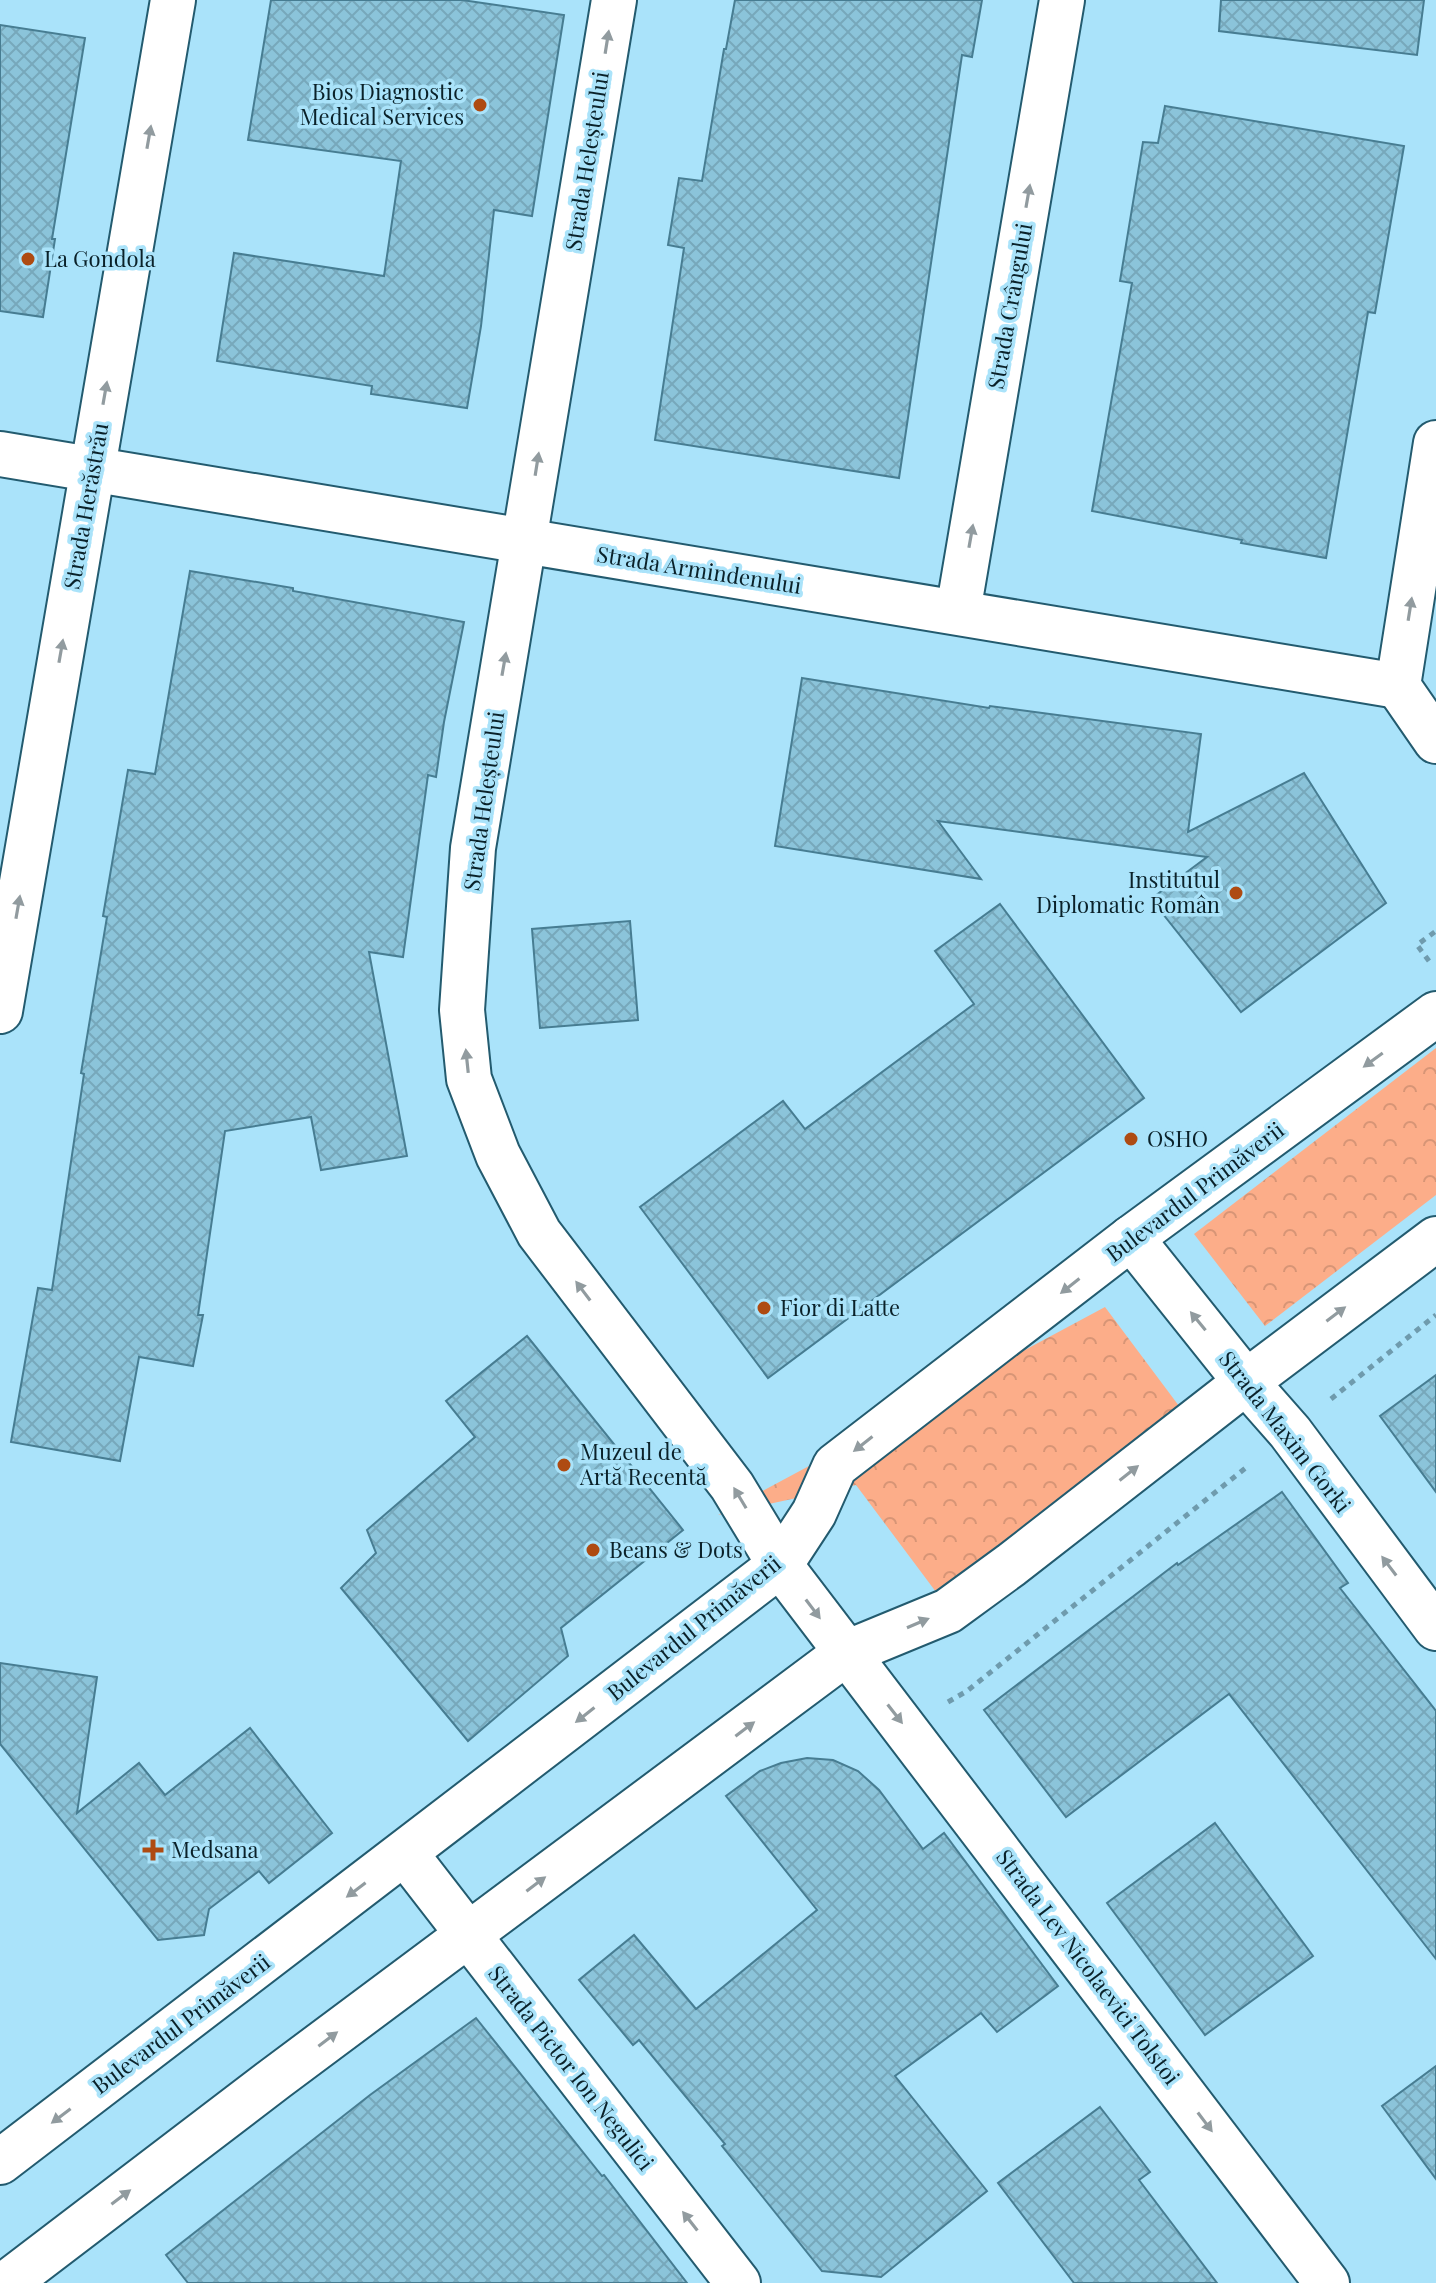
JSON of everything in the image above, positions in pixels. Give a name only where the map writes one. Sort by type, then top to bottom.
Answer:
[{"type":"street","name":"Strada Herăstrău","points":[[0,1011],[173,0]]},
{"type":"street","name":"Strada Heleșteului","points":[[614,0],[473,848],[462,1010],[469,1079],[498,1155],[539,1233],[732,1486],[780,1565],[846,1653]]},
{"type":"street","name":"Strada Crângului","points":[[958,612],[1062,0]]},
{"type":"street","name":"Strada Armindenului","points":[[0,454],[1398,686]]},
{"type":"street","points":[[1434,469],[1398,686],[1436,741]]},
{"type":"street","name":"Bulevardul Primăverii","points":[[0,2162],[780,1565],[814,1513],[835,1466],[1131,1238],[1436,1014]]},
{"type":"street","name":"Strada Maxim Gorki","points":[[1131,1238],[1290,1432],[1436,1628]]},
{"type":"street","points":[[7,2283],[846,1653],[948,1611],[1436,1239]]},
{"type":"street","name":"Strada Lev Nicolaevici Tolstoi","points":[[846,1653],[1327,2283]]},
{"type":"street","name":"Strada Pictor Ion Negulici","points":[[405,1853],[738,2283]]},
{"type":"path","points":[[1436,931],[1417,945],[1436,972]]},
{"type":"path","points":[[967,1691],[1436,1315]]},
{"type":"green space","points":[[1436,1048],[1436,1195],[1265,1326],[1194,1234]]},
{"type":"green space","points":[[1105,1307],[1182,1410],[936,1592],[856,1485],[718,1515]]},
{"type":"building","points":[[271,0],[462,0],[564,15],[532,216],[494,210],[481,326],[467,408],[371,394],[372,386],[217,361],[234,253],[384,276],[401,161],[248,140]]},
{"type":"building","points":[[735,0],[982,0],[972,57],[962,55],[899,478],[655,440],[684,248],[668,245],[679,178],[702,181]]},
{"type":"building","points":[[1221,0],[1424,0],[1417,55],[1219,31]]},
{"type":"building","points":[[0,25],[85,38],[52,239],[55,239],[43,317],[0,311]]},
{"type":"building","points":[[1165,106],[1404,146],[1375,313],[1368,312],[1326,558],[1092,511],[1132,283],[1120,281],[1143,142],[1158,143]]},
{"type":"building","points":[[190,571],[464,622],[436,777],[428,775],[403,957],[369,952],[407,1156],[321,1170],[311,1117],[225,1131],[198,1315],[203,1315],[193,1366],[139,1357],[120,1461],[11,1442],[38,1288],[52,1290],[84,1074],[81,1073],[107,917],[103,916],[128,770],[155,774]]},
{"type":"building","points":[[802,678],[989,708],[1201,734],[1188,832],[1304,773],[1386,903],[1241,1012],[1151,899],[1207,857],[938,821],[981,879],[775,846]]},
{"type":"building","points":[[1000,904],[1144,1098],[768,1378],[640,1207],[783,1101],[805,1129],[974,1004],[935,951]]},
{"type":"building","points":[[630,921],[638,1020],[540,1028],[532,929]]},
{"type":"building","points":[[527,1336],[683,1530],[561,1628],[568,1656],[468,1741],[341,1588],[376,1553],[367,1530],[475,1437],[446,1401]]},
{"type":"building","points":[[1436,1375],[1436,1492],[1380,1416]]},
{"type":"building","points":[[1282,1492],[1348,1583],[1340,1588],[1436,1711],[1436,1959],[1229,1694],[1066,1817],[984,1710],[1177,1563]]},
{"type":"building","points":[[0,1663],[97,1677],[77,1813],[139,1763],[165,1795],[250,1728],[332,1833],[269,1883],[259,1871],[209,1909],[204,1935],[158,1940],[0,1744]]},
{"type":"building","points":[[807,1758],[833,1760],[858,1771],[879,1790],[923,1849],[944,1833],[1058,1986],[997,2032],[981,2013],[895,2076],[987,2191],[881,2277],[822,2271],[722,2146],[725,2144],[639,2040],[633,2045],[579,1980],[634,1935],[696,2009],[817,1910],[726,1796],[760,1771]]},
{"type":"building","points":[[1215,1823],[1313,1956],[1205,2035],[1107,1903]]},
{"type":"building","points":[[476,2018],[687,2283],[188,2283],[166,2255],[370,2095]]},
{"type":"building","points":[[1436,2066],[1436,2179],[1382,2106]]},
{"type":"building","points":[[1100,2107],[1150,2172],[1139,2180],[1217,2283],[1074,2283],[998,2183]]},
{"type":"place","name":"Bios Diagnostic Medical Services","points":[[480,105]]},
{"type":"place","name":"La Gondola","points":[[28,259]]},
{"type":"place","name":"Institutul Diplomatic Român","points":[[1236,893]]},
{"type":"place","name":"OSHO","points":[[1131,1139]]},
{"type":"place","name":"Fior di Latte","points":[[764,1308]]},
{"type":"place","name":"Muzeul de Artă Recentă","points":[[564,1465]]},
{"type":"place","name":"Beans & Dots","points":[[593,1550]]},
{"type":"place","name":"Medsana","points":[[153,1850]]}]
